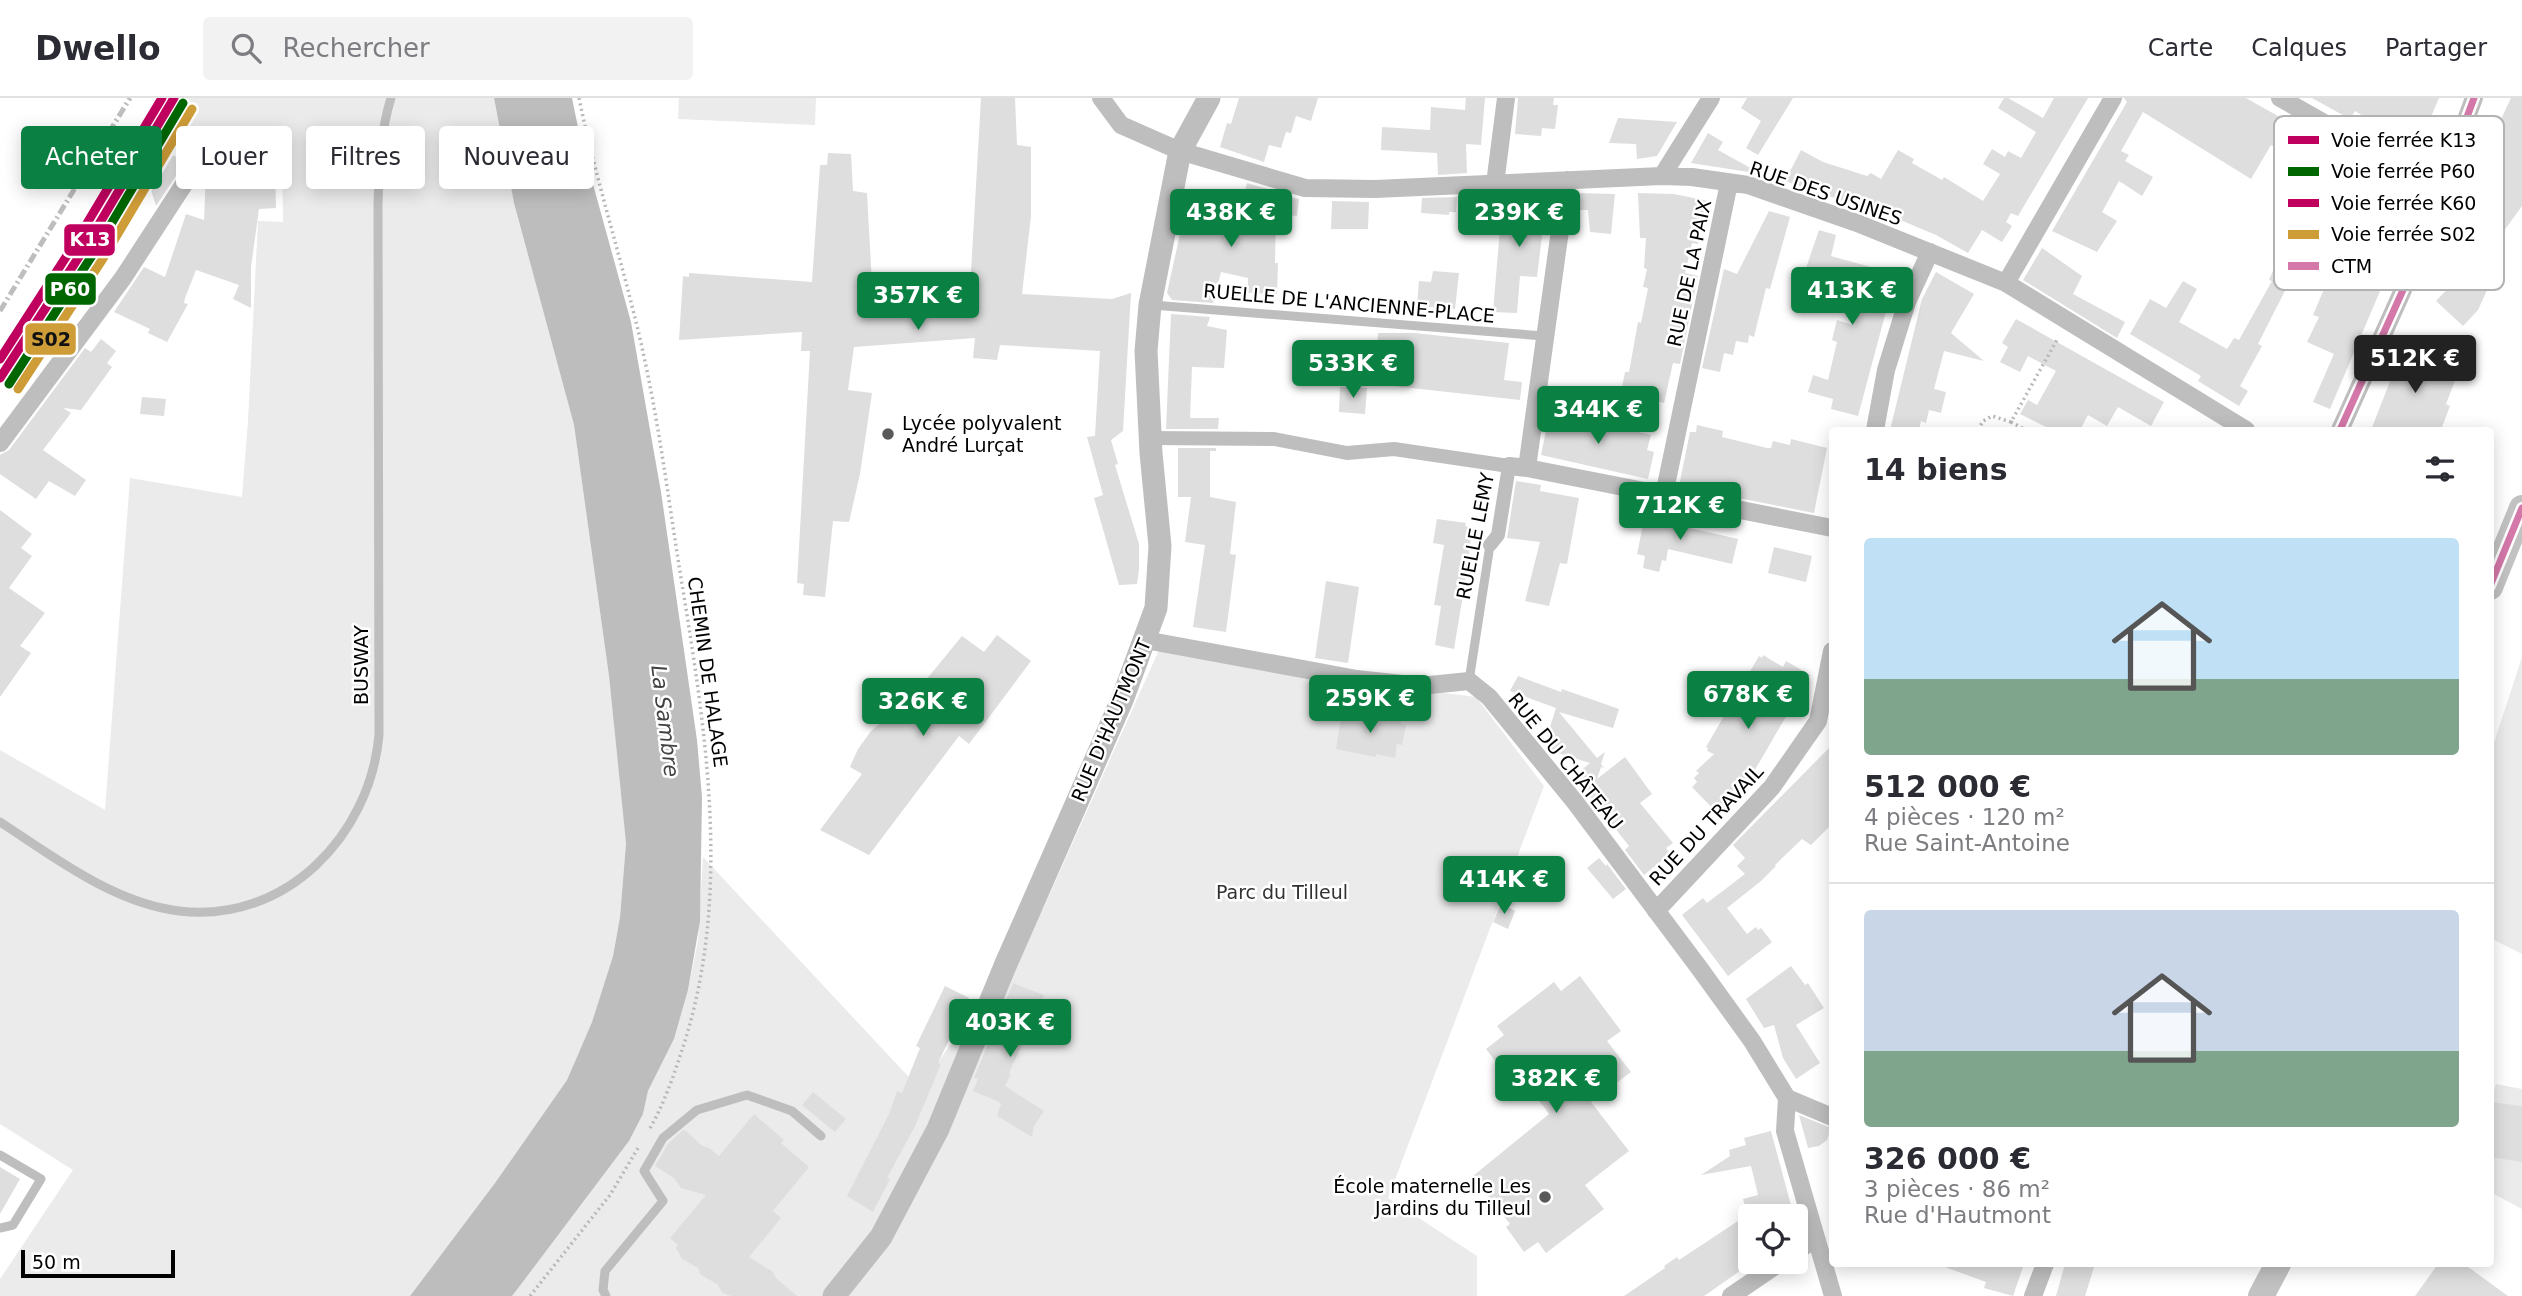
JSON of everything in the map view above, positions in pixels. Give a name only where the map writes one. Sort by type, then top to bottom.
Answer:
[{"type":"main road","points":[[2494,577],[2522,509]]},
{"type":"main road","points":[[2261,1296],[2276,1267]]},
{"type":"street","name":"RUE DES USINES","points":[[1101,98],[1121,125],[1180,150],[1304,188],[1375,189],[1662,176],[1692,177],[1748,186],[1857,223],[2006,283],[2241,427]]},
{"type":"street","name":"RUE D'HAUTMONT","points":[[834,1296],[881,1237],[938,1129],[995,989],[1122,700],[1156,608],[1160,546],[1150,438],[1146,351],[1150,305],[1180,150],[1209,98]]},
{"type":"street","points":[[1495,184],[1506,98]]},
{"type":"street","points":[[1662,176],[1711,98]]},
{"type":"street","points":[[2006,283],[2113,98]]},
{"type":"street","points":[[2280,98],[2312,116]]},
{"type":"street","points":[[2467,116],[2474,98]]},
{"type":"street","points":[[1567,180],[1544,336],[1518,467],[1829,527]]},
{"type":"street","name":"RUE DE LA PAIX","points":[[1664,495],[1729,183]]},
{"type":"street","points":[[0,443],[123,278],[181,189]]},
{"type":"street","points":[[1876,427],[1886,370],[1907,302],[1930,252]]},
{"type":"street","points":[[2341,427],[2403,290]]},
{"type":"street","name":"RUELLE LEMY","points":[[1150,438],[1274,439],[1347,453],[1394,449],[1518,467],[1498,535],[1490,545]]},
{"type":"street","points":[[1145,640],[1357,679],[1420,686],[1469,681]]},
{"type":"street","name":"RUE DU CHÂTEAU","points":[[1469,681],[1489,697],[1574,802],[1752,1041],[1787,1098]]},
{"type":"street","name":"RUE DU TRAVAIL","points":[[1656,911],[1772,787],[1825,725],[1829,683]]},
{"type":"street","points":[[1829,1116],[1787,1098],[1785,1131],[1833,1296]]},
{"type":"street","points":[[1808,1243],[1815,1238]]},
{"type":"street","points":[[2033,1296],[2044,1267]]},
{"type":"street","points":[[1731,1296],[1763,1274]]},
{"type":"lane","name":"BUSWAY","points":[[0,822],[85,875],[113,889],[180,911],[203,911],[227,910],[253,903],[299,880],[332,850],[357,814],[373,773],[379,735],[378,206],[381,149],[391,98]]},
{"type":"lane","name":"RUELLE DE L'ANCIENNE-PLACE","points":[[1150,305],[1544,336]]},
{"type":"lane","name":"RUELLE LEMY","points":[[1469,681],[1490,545]]},
{"type":"lane","points":[[606,1296],[603,1290],[606,1270],[663,1201],[644,1171],[663,1138],[697,1110],[747,1095],[792,1111],[821,1136]]},
{"type":"lane","points":[[0,1155],[41,1178],[13,1225],[0,1228]]},
{"type":"path","name":"CHEMIN DE HALAGE","points":[[530,1296],[610,1195],[657,1116],[675,1074],[694,1013],[705,959],[711,885],[707,771],[688,621],[653,405],[635,315],[593,162],[579,98]]},
{"type":"path","points":[[2011,422],[2067,321]]},
{"type":"path","points":[[1980,427],[1983,421],[1992,416],[2020,427]]},
{"type":"green space","points":[[187,98],[494,98],[499,126],[439,126],[439,189],[511,189],[574,425],[609,676],[626,842],[620,917],[613,956],[592,1022],[567,1080],[495,1183],[410,1296],[0,1296],[0,1279],[73,1170],[0,1124],[0,750],[105,810],[130,478],[242,497],[258,221],[283,222],[283,189],[292,189],[292,126],[176,128],[172,124]]},
{"type":"green space","points":[[679,98],[816,98],[815,125],[678,119]]},
{"type":"green space","name":"Parc du Tilleul","points":[[1159,650],[1341,680],[1476,697],[1544,786],[1388,1198],[1477,1256],[1477,1296],[512,1296],[629,1141],[643,1114],[648,1091],[674,1039],[688,990],[698,940],[703,857],[920,1089],[1043,909]]},
{"type":"green space","points":[[2522,657],[2522,954],[2494,940],[2494,743]]},
{"type":"green space","points":[[2496,1084],[2522,1089],[2522,1209],[2494,1194]]},
{"type":"water","points":[[494,98],[572,98],[578,126],[499,126]]},
{"type":"water","name":"La Sambre","points":[[594,188],[631,322],[661,492],[697,740],[702,797],[700,921],[688,990],[674,1039],[648,1091],[643,1114],[629,1141],[519,1287],[512,1296],[410,1296],[495,1183],[567,1080],[592,1022],[613,956],[620,917],[626,843],[609,676],[574,425],[511,189]]},
{"type":"building","points":[[981,98],[1015,98],[1017,145],[1031,147],[1031,216],[1022,294],[1112,299],[1131,293],[1123,431],[1111,440],[1118,464],[1115,465],[1139,544],[1137,584],[1119,585],[1094,498],[1103,495],[1087,437],[1095,436],[1100,351],[1000,345],[997,360],[973,358],[975,338],[854,347],[848,390],[872,393],[860,474],[849,522],[833,521],[825,597],[803,595],[804,584],[797,583],[810,351],[801,351],[802,332],[679,340],[683,276],[689,277],[689,273],[812,282],[820,165],[827,165],[828,153],[851,154],[853,191],[867,193],[872,284],[970,290]]},
{"type":"building","points":[[1239,98],[1318,98],[1311,121],[1296,116],[1291,133],[1286,132],[1281,148],[1269,145],[1264,162],[1220,147],[1227,123],[1231,124]]},
{"type":"building","points":[[1466,98],[1485,98],[1481,145],[1466,144],[1467,173],[1438,175],[1437,153],[1381,150],[1382,127],[1430,130],[1431,107],[1465,110]]},
{"type":"building","points":[[1518,98],[1554,98],[1553,105],[1558,105],[1555,129],[1542,128],[1541,136],[1515,134]]},
{"type":"building","points":[[1747,98],[1793,98],[1758,155],[1746,148],[1761,121],[1741,108]]},
{"type":"building","points":[[2004,98],[2043,118],[2054,98],[2088,98],[2018,216],[2011,213],[2006,222],[2012,226],[2002,242],[1982,230],[1968,253],[1936,235],[1860,203],[1858,206],[1785,181],[1801,150],[1823,162],[1867,176],[1871,173],[1881,179],[1898,150],[1914,159],[1912,163],[1942,180],[1944,177],[1983,201],[2000,174],[1983,164],[1992,149],[2005,157],[2008,151],[2021,158],[2036,132],[1998,108]]},
{"type":"building","points":[[2124,98],[2246,98],[2278,116],[2274,116],[2274,147],[2271,145],[2251,179],[2143,112],[2121,151],[2129,155],[2125,161],[2153,177],[2142,196],[2119,181],[2102,212],[2117,221],[2097,252],[2052,231],[2127,102]]},
{"type":"building","points":[[2312,98],[2439,98],[2431,116],[2363,116],[2355,111],[2352,116],[2345,116]]},
{"type":"building","points":[[2511,98],[2522,98],[2522,206],[2504,231],[2504,116]]},
{"type":"building","points":[[1618,118],[1677,122],[1657,156],[1637,159],[1636,144],[1609,143]]},
{"type":"building","points":[[1708,133],[1723,142],[1718,150],[1756,171],[1755,173],[1691,163]]},
{"type":"building","points":[[173,155],[176,157],[176,176],[156,206],[151,189],[162,189],[162,174]]},
{"type":"building","points":[[1247,183],[1299,199],[1297,216],[1276,214],[1277,294],[1248,293],[1248,278],[1221,272],[1213,303],[1172,300],[1167,293],[1184,216],[1236,227]]},
{"type":"building","points":[[205,189],[276,189],[276,208],[259,209],[251,267],[251,308],[233,299],[239,285],[196,270],[185,298],[184,303],[188,304],[167,342],[148,333],[150,329],[114,312],[144,267],[165,277],[186,214],[204,220]]},
{"type":"building","points":[[1578,193],[1615,194],[1611,234],[1590,232],[1588,210],[1579,210]]},
{"type":"building","points":[[1638,193],[1674,194],[1708,201],[1698,244],[1692,243],[1685,273],[1698,276],[1680,364],[1673,363],[1664,403],[1621,392],[1625,372],[1629,372],[1638,322],[1641,323],[1648,288],[1643,287],[1647,269],[1644,268],[1646,238],[1640,238]]},
{"type":"building","points":[[1525,194],[1547,195],[1537,277],[1520,276],[1517,313],[1493,312],[1500,228],[1506,228],[1509,196],[1524,198]]},
{"type":"building","points":[[1457,197],[1456,212],[1449,212],[1449,215],[1421,213],[1422,198]]},
{"type":"building","points":[[1332,201],[1369,202],[1368,229],[1331,229]]},
{"type":"building","points":[[1769,211],[1790,217],[1770,289],[1766,288],[1754,337],[1749,335],[1748,343],[1736,341],[1733,355],[1724,353],[1720,372],[1702,368],[1724,269],[1737,274]]},
{"type":"building","points":[[1819,230],[1836,235],[1831,256],[1896,274],[1858,416],[1831,409],[1833,399],[1808,392],[1813,375],[1828,380],[1837,342],[1832,340],[1837,320],[1853,325],[1862,293],[1848,289],[1850,283],[1836,279],[1837,276],[1806,268]]},
{"type":"building","points":[[2042,248],[2082,276],[2073,294],[2125,322],[2117,338],[2023,280]]},
{"type":"building","points":[[2274,268],[2274,290],[2285,290],[2258,344],[2262,346],[2240,386],[2248,391],[2239,406],[2198,381],[2201,376],[2130,334],[2150,299],[2166,308],[2183,281],[2197,289],[2179,322],[2227,349],[2234,338],[2239,340],[2272,281],[2269,280]]},
{"type":"building","points":[[1433,271],[1459,273],[1455,309],[1417,306],[1419,281],[1431,282]]},
{"type":"building","points":[[1936,272],[1974,294],[1951,333],[1984,361],[1944,351],[1934,389],[1946,392],[1941,413],[1929,410],[1926,423],[1921,421],[1920,427],[1891,427],[1922,299]]},
{"type":"building","points":[[2324,290],[2380,290],[2330,409],[2313,402],[2334,354],[2307,342],[2319,317],[2313,315]]},
{"type":"building","points":[[2446,290],[2487,290],[2478,310],[2463,326],[2436,301]]},
{"type":"building","points":[[1171,314],[1210,317],[1207,326],[1227,330],[1224,368],[1192,367],[1190,418],[1219,418],[1218,429],[1166,429]]},
{"type":"building","points":[[2016,319],[2164,402],[2151,426],[2118,407],[2107,426],[2088,415],[2082,427],[2046,427],[2020,414],[2028,400],[2037,405],[2056,371],[2028,356],[2020,372],[2000,362],[2008,347],[2002,343]]},
{"type":"building","points":[[1378,333],[1414,333],[1509,343],[1504,380],[1522,382],[1520,400],[1375,384]]},
{"type":"building","points":[[2407,338],[2425,345],[2418,362],[2456,378],[2446,404],[2450,406],[2442,427],[2372,427]]},
{"type":"building","points":[[101,339],[116,351],[107,363],[112,367],[81,410],[63,408],[71,413],[43,450],[86,480],[75,496],[49,481],[36,499],[0,474],[0,455],[9,450],[85,348],[91,352]]},
{"type":"building","points":[[1340,387],[1367,388],[1365,414],[1339,412]]},
{"type":"building","points":[[142,397],[166,399],[164,416],[140,414]]},
{"type":"building","points":[[1550,412],[1651,435],[1647,450],[1654,452],[1648,479],[1541,455]]},
{"type":"building","points":[[1697,425],[1723,431],[1722,437],[1767,448],[1771,448],[1773,441],[1790,445],[1791,439],[1827,448],[1814,513],[1679,486],[1690,432],[1696,432]]},
{"type":"building","points":[[1178,448],[1216,448],[1216,451],[1210,451],[1210,497],[1236,502],[1230,554],[1236,555],[1226,632],[1193,627],[1205,545],[1185,542],[1191,497],[1178,497]]},
{"type":"building","points":[[1516,481],[1541,485],[1540,491],[1579,498],[1567,564],[1560,563],[1549,606],[1525,601],[1540,542],[1507,538]]},
{"type":"building","points":[[0,510],[32,534],[21,548],[32,556],[9,588],[45,613],[20,646],[31,653],[0,697]]},
{"type":"building","points":[[1646,510],[1674,514],[1672,524],[1738,539],[1732,564],[1668,549],[1666,561],[1662,560],[1659,572],[1643,568],[1645,556],[1637,554]]},
{"type":"building","points":[[1437,519],[1466,523],[1465,526],[1472,527],[1454,649],[1435,645],[1441,606],[1434,605],[1444,545],[1433,543]]},
{"type":"building","points":[[1774,547],[1812,556],[1806,582],[1768,573]]},
{"type":"building","points":[[1326,581],[1359,587],[1348,663],[1315,658]]},
{"type":"building","points":[[997,635],[1031,661],[969,744],[959,736],[869,855],[820,830],[862,774],[850,767],[858,749],[871,731],[912,697],[962,636],[984,652]]},
{"type":"building","points":[[1763,655],[1783,667],[1786,661],[1810,675],[1741,794],[1719,815],[1692,787],[1697,782],[1694,778],[1699,773],[1696,771],[1714,754],[1707,751],[1706,747],[1759,656],[1762,658]]},
{"type":"building","points":[[1518,676],[1619,709],[1613,728],[1559,712],[1597,758],[1605,752],[1601,764],[1604,768],[1601,767],[1597,779],[1625,757],[1652,794],[1640,803],[1673,843],[1666,848],[1670,854],[1644,875],[1625,850],[1629,846],[1574,776],[1590,763],[1551,751],[1554,742],[1546,740],[1556,708],[1510,691]]},
{"type":"building","points":[[1342,711],[1401,721],[1401,724],[1406,725],[1402,745],[1397,744],[1395,758],[1336,749]]},
{"type":"building","points":[[1829,748],[1829,827],[1811,845],[1802,839],[1761,881],[1727,908],[1747,934],[1756,927],[1758,930],[1761,928],[1772,942],[1728,976],[1682,915],[1703,898],[1707,903],[1745,874],[1737,866],[1745,858],[1733,845]]},
{"type":"building","points":[[1599,858],[1626,889],[1613,899],[1587,868]]},
{"type":"building","points":[[1501,903],[1515,911],[1508,929],[1493,922]]},
{"type":"building","points":[[1791,966],[1805,985],[1808,983],[1824,1008],[1796,1025],[1820,1063],[1796,1079],[1783,1058],[1774,1025],[1764,1028],[1746,999]]},
{"type":"building","points":[[1580,976],[1621,1031],[1607,1041],[1631,1072],[1591,1102],[1629,1151],[1585,1185],[1604,1209],[1546,1253],[1538,1242],[1524,1252],[1506,1227],[1510,1224],[1473,1176],[1549,1114],[1523,1079],[1514,1086],[1486,1049],[1504,1035],[1497,1026],[1554,982],[1561,991]]},
{"type":"building","points":[[1013,983],[1044,995],[1005,1086],[1044,1111],[1034,1126],[1032,1137],[997,1116],[1001,1104],[973,1091],[978,1079],[974,1078]]},
{"type":"building","points":[[945,986],[969,998],[938,1063],[941,1064],[915,1126],[887,1178],[890,1179],[873,1212],[847,1196],[889,1114],[897,1091],[902,1093],[920,1048],[916,1046]]},
{"type":"building","points":[[813,1092],[846,1119],[835,1132],[802,1105]]},
{"type":"building","points":[[2494,1102],[2522,1106],[2522,1162],[2494,1158]]},
{"type":"building","points":[[754,1114],[784,1140],[781,1143],[809,1167],[773,1211],[781,1218],[749,1257],[773,1272],[776,1278],[797,1296],[731,1296],[723,1293],[717,1284],[701,1275],[698,1268],[682,1259],[676,1248],[678,1245],[670,1238],[706,1195],[681,1188],[674,1178],[655,1166],[668,1144],[683,1130],[719,1156]]},
{"type":"building","points":[[1799,1115],[1829,1127],[1827,1140],[1819,1146],[1808,1148]]},
{"type":"building","points":[[1771,1131],[1791,1204],[1744,1204],[1743,1199],[1758,1195],[1751,1166],[1701,1175],[1730,1156],[1729,1150],[1746,1145],[1744,1138]]},
{"type":"building","points":[[0,1167],[20,1179],[0,1214]]},
{"type":"building","points":[[1738,1221],[1738,1272],[1704,1296],[1624,1296],[1677,1257],[1679,1260]]},
{"type":"building","points":[[1945,1267],[2023,1267],[2013,1296],[1984,1288],[1986,1282]]},
{"type":"building","points":[[2064,1267],[2094,1267],[2085,1296],[2056,1296]]},
{"type":"building","points":[[2436,1267],[2468,1267],[2508,1296],[2415,1296]]},
{"type":"railway","points":[[0,311],[130,98]]},
{"type":"rail line","name":"K60","points":[[0,359],[77,240],[162,98]]},
{"type":"rail line","name":"K13","points":[[0,378],[86,246],[174,98]]},
{"type":"rail line","name":"P60","points":[[9,384],[95,251],[183,103]]},
{"type":"rail line","name":"S02","points":[[18,389],[104,257],[192,109]]},
{"type":"transit line","name":"CTM","points":[[2467,116],[2474,98]]},
{"type":"transit line","name":"CTM","points":[[2341,427],[2403,290]]},
{"type":"transit line","name":"CTM","points":[[2494,576],[2522,508]]},
{"type":"place","name":"Lycée polyvalent André Lurçat","points":[[888,434]]},
{"type":"place","name":"École maternelle Les Jardins du Tilleul","points":[[1545,1197]]}]
